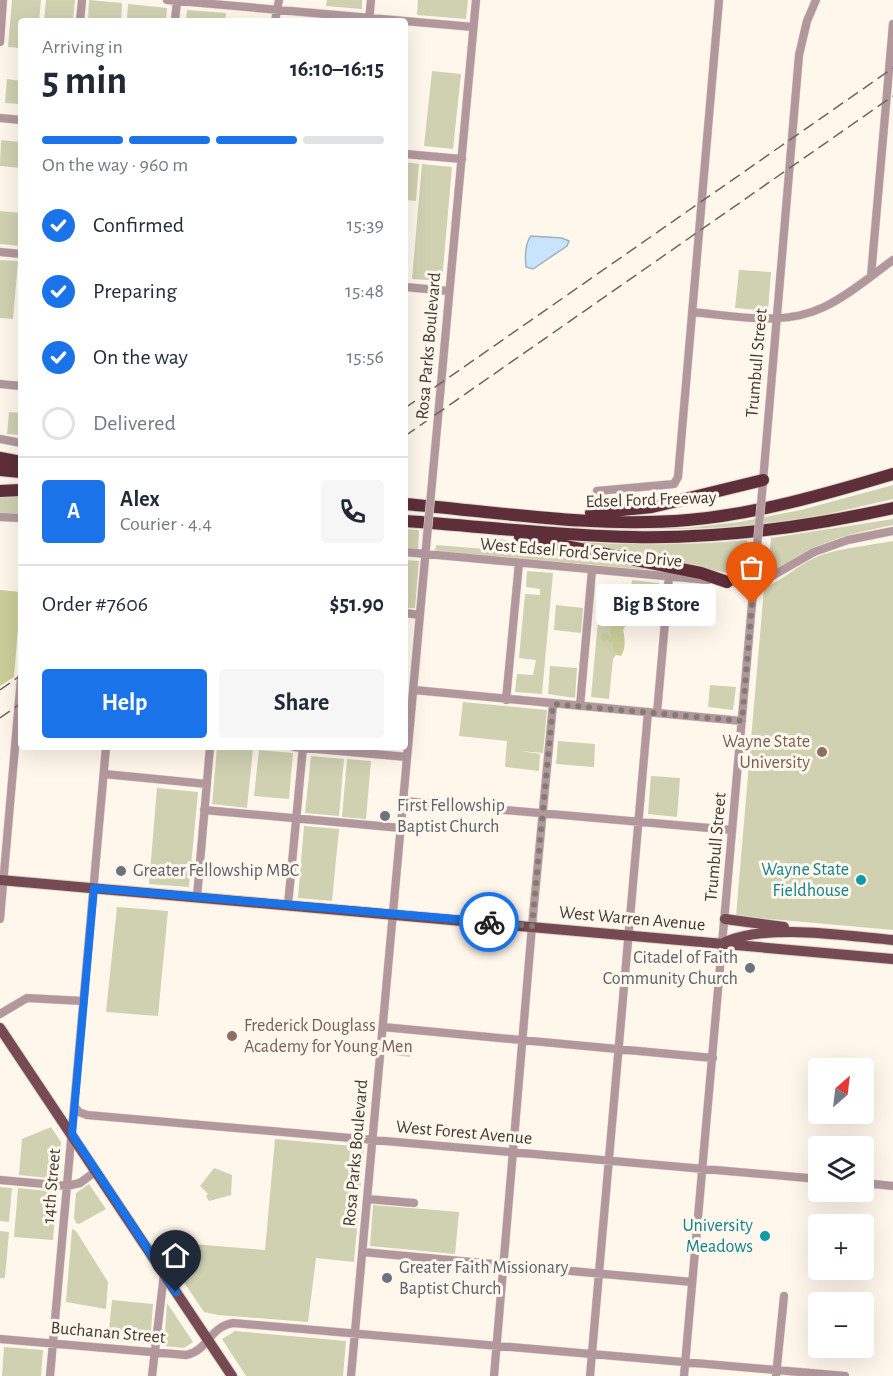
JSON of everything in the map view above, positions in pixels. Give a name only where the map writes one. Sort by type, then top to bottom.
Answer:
[{"type":"highway","points":[[0,458],[18,461]]},
{"type":"highway","points":[[0,470],[18,472]]},
{"type":"highway","name":"Edsel Ford Freeway","points":[[408,504],[616,521],[687,520],[751,511],[893,475]]},
{"type":"highway","points":[[0,484],[18,487]]},
{"type":"highway","points":[[528,515],[639,509],[762,486]]},
{"type":"highway","points":[[0,491],[18,488]]},
{"type":"highway","name":"Edsel Ford Freeway","points":[[408,521],[634,537],[721,534],[810,524],[889,510]]},
{"type":"highway","points":[[481,526],[498,533],[701,573],[727,582]]},
{"type":"main road","name":"West Warren Avenue","points":[[2,880],[893,959]]},
{"type":"main road","points":[[725,919],[838,935],[834,944],[841,954]]},
{"type":"main road","name":"West Warren Avenue","points":[[722,943],[734,938],[771,933],[838,935],[893,940]]},
{"type":"main road","points":[[0,1028],[232,1376]]},
{"type":"street","points":[[0,42],[3,0]]},
{"type":"street","points":[[80,18],[82,0]]},
{"type":"street","points":[[166,0],[351,18]]},
{"type":"street","points":[[175,18],[177,0]]},
{"type":"street","points":[[275,18],[279,0]]},
{"type":"street","points":[[370,18],[371,0]]},
{"type":"street","name":"Rosa Parks Boulevard","points":[[408,740],[411,687],[431,494],[436,483],[449,291],[476,0]]},
{"type":"street","points":[[597,491],[674,484],[679,473],[719,0]]},
{"type":"street","name":"Trumbull Street","points":[[684,1376],[799,55],[807,21],[816,0]]},
{"type":"street","points":[[408,23],[473,27]]},
{"type":"street","points":[[871,276],[893,24]]},
{"type":"street","points":[[0,118],[18,120]]},
{"type":"street","points":[[408,154],[462,159]]},
{"type":"street","points":[[0,252],[18,254]]},
{"type":"street","points":[[692,312],[776,319],[812,312],[844,296],[893,260]]},
{"type":"street","points":[[408,287],[449,291]]},
{"type":"street","points":[[0,384],[18,386]]},
{"type":"street","points":[[0,440],[18,443]]},
{"type":"street","points":[[0,517],[18,518]]},
{"type":"street","points":[[754,584],[814,552],[848,540],[893,531]]},
{"type":"street","name":"West Edsel Ford Service Drive","points":[[408,552],[754,584]]},
{"type":"street","points":[[756,559],[761,568],[774,575]]},
{"type":"street","points":[[506,700],[519,563]]},
{"type":"street","points":[[580,706],[592,570]]},
{"type":"street","points":[[657,713],[669,576]]},
{"type":"street","points":[[408,613],[420,615]]},
{"type":"street","points":[[411,687],[506,700],[742,721]]},
{"type":"street","points":[[494,1376],[553,704]]},
{"type":"street","points":[[0,919],[18,710]]},
{"type":"street","points":[[590,1376],[648,712]]},
{"type":"street","name":"14th Street","points":[[50,1376],[106,750]]},
{"type":"street","points":[[197,897],[210,750]]},
{"type":"street","points":[[288,905],[300,750]]},
{"type":"street","points":[[332,750],[407,757]]},
{"type":"street","name":"Rosa Parks Boulevard","points":[[351,1376],[407,750]]},
{"type":"street","points":[[104,774],[207,784]]},
{"type":"street","points":[[403,801],[732,830]]},
{"type":"street","points":[[204,810],[401,828]]},
{"type":"street","points":[[0,1014],[27,998],[83,1001]]},
{"type":"street","points":[[383,1027],[713,1058]]},
{"type":"street","name":"West Forest Avenue","points":[[74,1106],[80,1112],[87,1114],[808,1178]]},
{"type":"street","points":[[0,1179],[67,1186],[80,1183],[96,1172]]},
{"type":"street","points":[[874,1184],[893,1186]]},
{"type":"street","points":[[367,1199],[414,1203]]},
{"type":"street","points":[[363,1252],[693,1282]]},
{"type":"street","points":[[152,1376],[164,1274]]},
{"type":"street","points":[[777,1373],[784,1296]]},
{"type":"street","name":"Buchanan Street","points":[[0,1339],[190,1354],[200,1350],[215,1330],[233,1323],[686,1361],[777,1373],[845,1376]]},
{"type":"green space","points":[[12,0],[41,0],[39,18],[18,18],[18,48],[8,47]]},
{"type":"green space","points":[[46,0],[75,0],[73,18],[44,18]]},
{"type":"green space","points":[[89,0],[122,3],[121,18],[88,18]]},
{"type":"green space","points":[[327,0],[362,0],[362,9],[326,6]]},
{"type":"green space","points":[[418,0],[468,0],[466,19],[417,15]]},
{"type":"green space","points":[[128,4],[167,8],[166,18],[127,18]]},
{"type":"green space","points":[[187,10],[226,13],[225,18],[186,18]]},
{"type":"green space","points":[[432,71],[461,74],[453,149],[424,146]]},
{"type":"green space","points":[[7,79],[18,81],[18,104],[5,103]]},
{"type":"green space","points":[[1,140],[18,142],[18,168],[0,166]]},
{"type":"green space","points":[[408,162],[419,164],[416,201],[408,200]]},
{"type":"green space","points":[[422,164],[452,167],[442,281],[412,279]]},
{"type":"green space","points":[[0,211],[18,213],[18,246],[0,244]]},
{"type":"green space","points":[[0,260],[18,261],[13,319],[0,318]]},
{"type":"green space","points":[[739,270],[771,272],[768,311],[735,308]]},
{"type":"green space","points":[[9,412],[18,413],[18,435],[7,434]]},
{"type":"green space","points":[[893,485],[893,499],[786,521],[708,528],[604,529],[687,528],[739,522],[801,510]]},
{"type":"green space","points":[[0,496],[18,497],[18,515],[0,513]]},
{"type":"green space","points":[[893,519],[893,525],[831,541],[804,553],[775,572],[768,570],[771,538]]},
{"type":"green space","points":[[408,529],[419,530],[418,550],[408,548]]},
{"type":"green space","points":[[487,537],[684,573],[435,551],[436,545],[486,549]]},
{"type":"green space","points":[[747,540],[746,576],[564,541],[656,544]]},
{"type":"green space","name":"Wayne State University","points":[[893,541],[893,930],[736,916],[764,588],[814,558],[842,550]]},
{"type":"green space","points":[[408,560],[419,561],[415,608],[408,608]]},
{"type":"green space","points":[[527,571],[553,573],[542,694],[515,692],[517,674],[533,675],[536,660],[519,658],[525,594],[540,595],[540,589],[526,587]]},
{"type":"green space","points":[[632,580],[659,583],[656,622],[628,619]]},
{"type":"green space","points":[[0,590],[18,592],[18,628],[14,677],[0,686]]},
{"type":"green space","points":[[556,605],[583,608],[581,633],[554,630]]},
{"type":"green space","points":[[624,620],[627,623],[623,630],[625,639],[621,656],[613,650],[612,642],[609,643],[608,640],[604,642],[600,637],[605,633],[611,637],[609,622]]},
{"type":"green space","points":[[598,621],[623,624],[621,656],[616,655],[613,659],[609,699],[591,697]]},
{"type":"green space","points":[[550,666],[577,668],[575,698],[548,694]]},
{"type":"green space","points":[[710,685],[736,687],[733,710],[708,707]]},
{"type":"green space","points":[[463,702],[547,710],[543,753],[520,751],[540,754],[539,771],[505,767],[507,741],[459,736]]},
{"type":"green space","points":[[558,741],[595,744],[594,767],[556,764]]},
{"type":"green space","points":[[217,750],[253,750],[247,808],[212,804]]},
{"type":"green space","points":[[259,750],[293,753],[289,799],[254,796]]},
{"type":"green space","points":[[311,756],[344,759],[339,816],[305,813]]},
{"type":"green space","points":[[347,759],[371,761],[366,819],[342,817]]},
{"type":"green space","points":[[651,776],[680,778],[677,817],[648,814]]},
{"type":"green space","points":[[157,788],[198,792],[189,887],[149,884]]},
{"type":"green space","points":[[304,826],[339,829],[332,901],[298,898]]},
{"type":"green space","points":[[117,907],[168,911],[158,1016],[106,1012]]},
{"type":"green space","points":[[395,1041],[411,1043],[410,1057],[394,1055]]},
{"type":"green space","points":[[51,1127],[61,1142],[58,1179],[19,1175],[22,1139]]},
{"type":"green space","points":[[275,1139],[364,1147],[354,1262],[316,1258],[308,1322],[204,1312],[156,1241],[265,1250]]},
{"type":"green space","points":[[214,1168],[232,1175],[231,1195],[209,1201],[206,1196],[208,1194],[200,1186]]},
{"type":"green space","points":[[89,1184],[106,1209],[79,1224],[74,1218],[76,1193]]},
{"type":"green space","points":[[0,1187],[12,1188],[9,1222],[0,1221]]},
{"type":"green space","points":[[18,1188],[57,1192],[53,1240],[14,1237]]},
{"type":"green space","points":[[373,1205],[459,1212],[455,1254],[370,1246]]},
{"type":"green space","points":[[72,1229],[76,1231],[108,1282],[106,1309],[66,1302]]},
{"type":"green space","points":[[0,1231],[9,1232],[5,1278],[0,1278]]},
{"type":"green space","points":[[112,1300],[153,1304],[150,1344],[108,1340]]},
{"type":"green space","points":[[167,1303],[193,1342],[184,1348],[164,1346]]},
{"type":"green space","points":[[235,1331],[346,1341],[343,1376],[246,1376],[222,1339]]},
{"type":"green space","points":[[4,1347],[43,1350],[41,1376],[2,1376]]},
{"type":"water","points":[[531,236],[562,238],[569,241],[567,246],[533,269],[526,267],[527,246]]},
{"type":"railway","points":[[408,406],[893,68]]},
{"type":"railway","points":[[408,434],[893,96]]},
{"type":"railway","points":[[0,690],[18,677]]},
{"type":"railway","points":[[0,718],[18,705]]},
{"type":"way so far","points":[[489,922],[532,926],[553,704],[742,721],[752,604]]},
{"type":"place","name":"Big B Store","points":[[752,604]]},
{"type":"place","name":"Wayne State University","points":[[822,752]]},
{"type":"place","name":"First Fellowship Baptist Church","points":[[385,816]]},
{"type":"place","name":"Greater Fellowship MBC","points":[[121,871]]},
{"type":"place","name":"Wayne State Fieldhouse","points":[[861,880]]},
{"type":"place","name":"Citadel of Faith Community Church","points":[[750,968]]},
{"type":"place","name":"Frederick Douglass Academy for Young Men","points":[[232,1036]]},
{"type":"place","name":"University Meadows","points":[[765,1236]]},
{"type":"place","name":"Greater Faith Missionary Baptist Church","points":[[387,1278]]},
{"type":"route","points":[[176,1292],[72,1134],[94,888],[489,922]]}]
